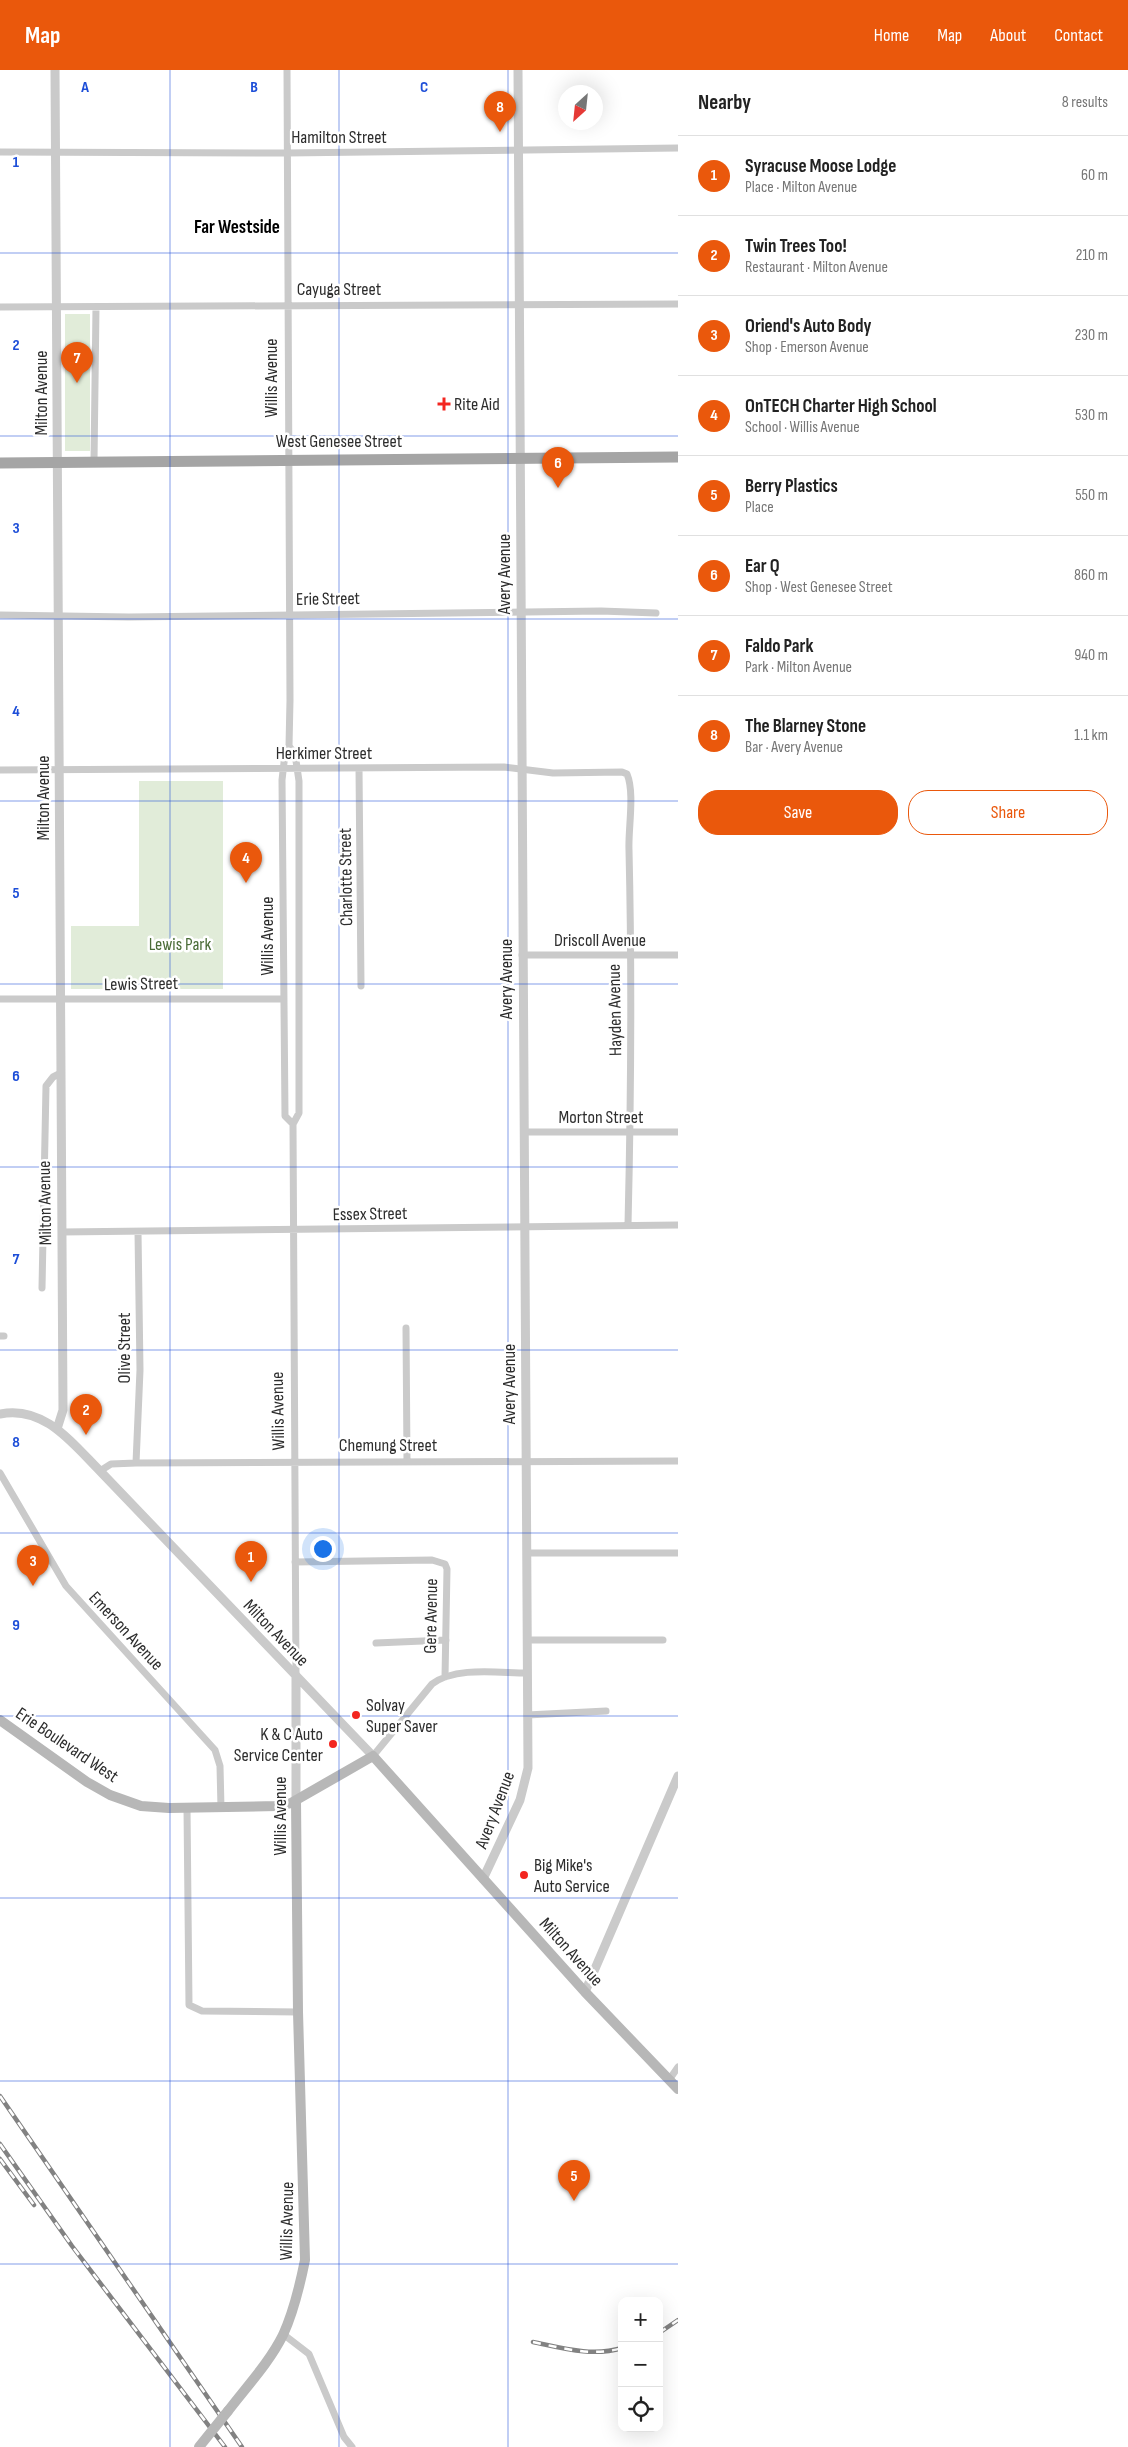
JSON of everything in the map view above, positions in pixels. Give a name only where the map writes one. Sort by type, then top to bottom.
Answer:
[{"type":"main road","name":"West Genesee Street","points":[[0,463],[94,460],[678,457]]},
{"type":"main road","name":"Erie Boulevard West","points":[[0,1720],[87,1782],[110,1795],[141,1806],[222,1808],[277,1806],[296,1800],[373,1756]]},
{"type":"main road","name":"Milton Avenue","points":[[373,1756],[585,1992],[678,2089]]},
{"type":"main road","name":"Willis Avenue","points":[[199,2447],[260,2371],[283,2334],[297,2295],[304,2260],[298,2012],[296,1800]]},
{"type":"street","name":"Milton Avenue","points":[[55,70],[63,1410],[57,1429],[100,1471],[373,1756]]},
{"type":"street","name":"Willis Avenue","points":[[287,70],[290,614],[289,746],[283,768],[283,998],[285,1116],[293,1124]]},
{"type":"street","name":"Avery Avenue","points":[[483,1878],[516,1808],[527,1779],[518,70]]},
{"type":"street","name":"Hamilton Street","points":[[0,152],[287,152],[678,148]]},
{"type":"street","name":"Cayuga Street","points":[[0,307],[678,304]]},
{"type":"street","points":[[94,460],[96,307]]},
{"type":"street","name":"Erie Street","points":[[0,615],[656,613]]},
{"type":"street","name":"Willis Avenue","points":[[289,746],[295,754],[298,768],[299,1113],[293,1124],[296,1800]]},
{"type":"street","name":"Herkimer Street","points":[[0,770],[59,768],[504,767],[553,773],[622,772],[628,776],[630,795]]},
{"type":"street","name":"Charlotte Street","points":[[359,768],[361,986]]},
{"type":"street","name":"Hayden Avenue","points":[[628,1225],[630,1132],[630,795]]},
{"type":"street","name":"Driscoll Avenue","points":[[522,955],[678,954]]},
{"type":"street","name":"Lewis Street","points":[[0,999],[283,998]]},
{"type":"street","points":[[42,1288],[46,1086],[53,1076],[61,1073]]},
{"type":"street","name":"Morton Street","points":[[524,1132],[678,1132]]},
{"type":"street","name":"Essex Street","points":[[62,1232],[678,1225]]},
{"type":"street","name":"Olive Street","points":[[136,1463],[140,1370],[138,1232]]},
{"type":"street","points":[[406,1328],[406,1461]]},
{"type":"street","points":[[0,1414],[20,1411],[46,1421],[57,1429]]},
{"type":"street","name":"Chemung Street","points":[[100,1471],[111,1464],[136,1463],[678,1461]]},
{"type":"street","name":"Emerson Avenue","points":[[0,1472],[66,1586],[216,1750],[220,1766],[222,1808]]},
{"type":"street","points":[[526,1553],[678,1553]]},
{"type":"street","name":"Gere Avenue","points":[[295,1562],[439,1560],[446,1564],[447,1569],[445,1677],[465,1674],[527,1673]]},
{"type":"street","points":[[376,1643],[446,1640]]},
{"type":"street","points":[[527,1640],[663,1640]]},
{"type":"street","points":[[373,1756],[432,1684],[445,1677]]},
{"type":"street","points":[[528,1715],[606,1711]]},
{"type":"street","points":[[585,1992],[678,1776]]},
{"type":"street","points":[[188,1808],[188,1999],[191,2007],[202,2011],[227,2013],[298,2012]]},
{"type":"street","points":[[669,2080],[678,2067]]},
{"type":"street","points":[[283,2334],[309,2354],[344,2437],[352,2447]]},
{"type":"green space","points":[[65,314],[90,314],[90,451],[65,451]]},
{"type":"green space","name":"Lewis Park","points":[[139,781],[223,781],[223,989],[71,989],[71,926],[139,926]]},
{"type":"railway","points":[[0,2096],[242,2447]]},
{"type":"railway","points":[[0,2144],[72,2246],[225,2447]]},
{"type":"railway","points":[[0,2159],[34,2205]]},
{"type":"railway","points":[[663,2330],[678,2320]]},
{"type":"railway","points":[[533,2342],[588,2352],[618,2349]]},
{"type":"place","name":"The Blarney Stone","points":[[500,132]]},
{"type":"place","name":"Faldo Park","points":[[77,383]]},
{"type":"place","name":"Rite Aid","points":[[444,404]]},
{"type":"place","name":"Ear Q","points":[[558,488]]},
{"type":"place","name":"OnTECH Charter High School","points":[[246,883]]},
{"type":"place","name":"Twin Trees Too!","points":[[86,1435]]},
{"type":"place","name":"Syracuse Moose Lodge","points":[[251,1582]]},
{"type":"place","name":"Oriend's Auto Body","points":[[33,1586]]},
{"type":"place","name":"Solvay Super Saver","points":[[356,1715]]},
{"type":"place","name":"K & C Auto Service Center","points":[[333,1744]]},
{"type":"place","name":"Big Mike's Auto Service","points":[[524,1875]]},
{"type":"place","name":"Berry Plastics","points":[[574,2201]]},
{"type":"district","name":"Far Westside","points":[[237,227]]}]
